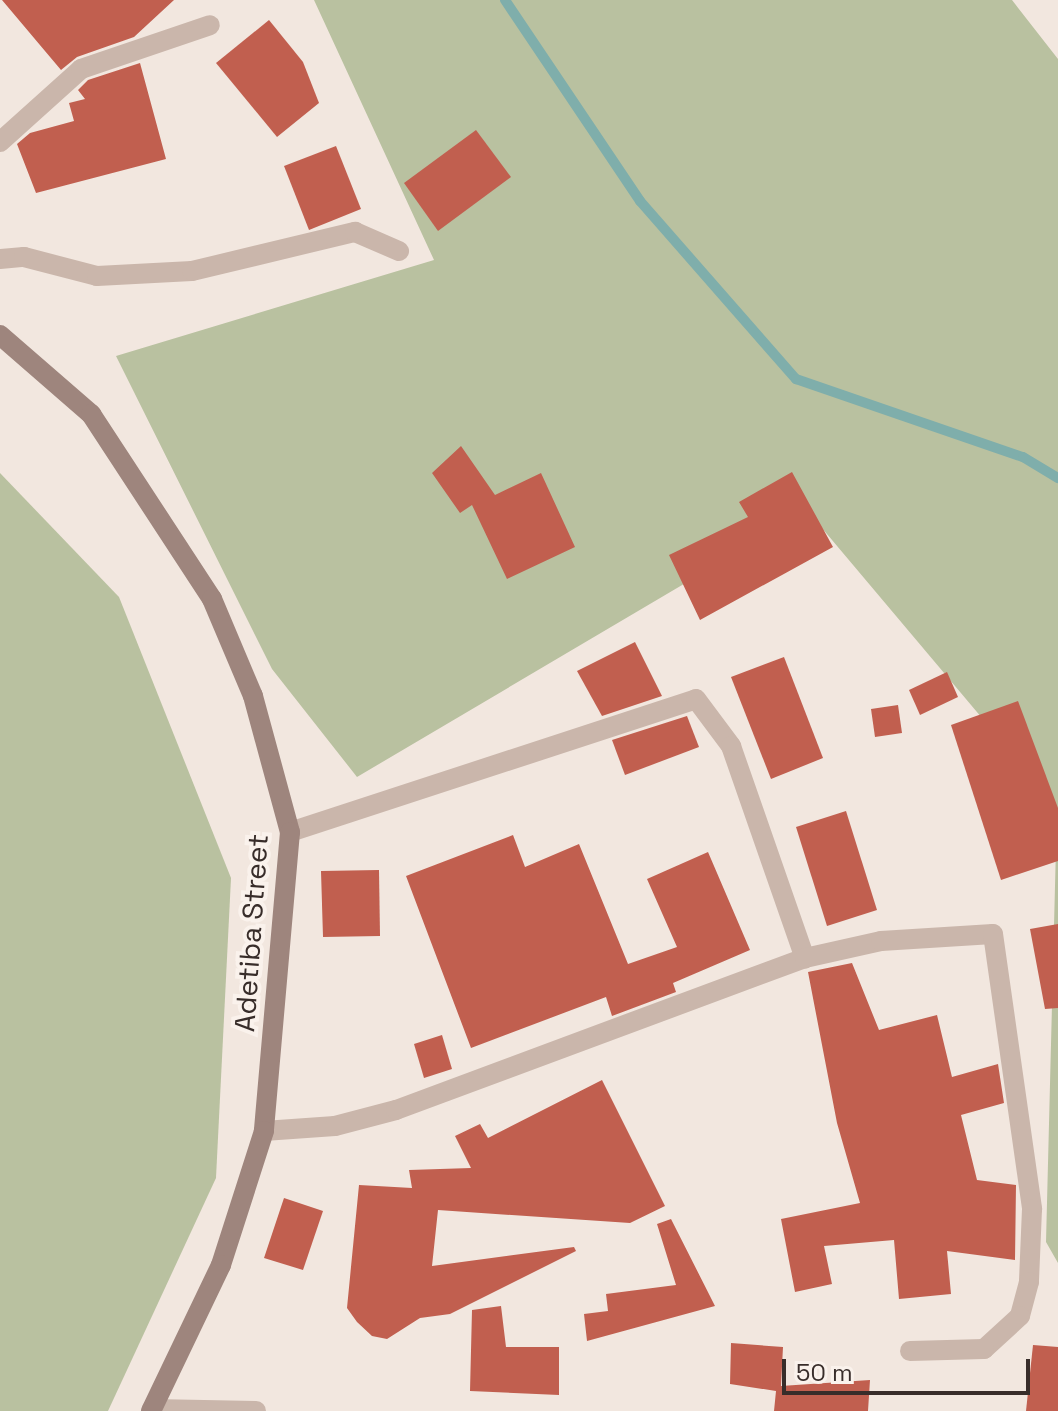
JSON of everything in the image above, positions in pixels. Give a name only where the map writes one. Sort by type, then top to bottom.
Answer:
[{"type":"street","points":[[0,142],[81,69],[210,25]]},
{"type":"street","points":[[0,259],[24,257],[97,276],[192,271],[355,232],[399,251]]},
{"type":"street","name":"Adetiba Street","points":[[0,335],[91,414],[212,599],[253,696],[290,832],[264,1131],[221,1265],[152,1410]]},
{"type":"street","points":[[290,832],[696,699],[731,746],[805,958]]},
{"type":"street","points":[[264,1131],[335,1126],[396,1110],[805,958],[881,941],[993,934],[1032,1209],[1029,1282],[1020,1316],[984,1349],[910,1351]]},
{"type":"street","points":[[152,1410],[256,1411]]},
{"type":"green space","points":[[314,0],[1012,0],[1058,59],[1058,1263],[1046,1242],[1057,807],[816,521],[733,555],[357,777],[272,669],[116,356],[434,260]]},
{"type":"green space","points":[[0,473],[119,597],[231,878],[216,1178],[108,1411],[0,1411]]},
{"type":"building","points":[[2,0],[174,0],[134,37],[77,57],[61,70]]},
{"type":"building","points":[[269,20],[303,62],[319,103],[277,137],[216,63]]},
{"type":"building","points":[[140,63],[166,159],[36,193],[17,144],[30,133],[74,121],[69,103],[85,99],[78,90],[88,80]]},
{"type":"building","points":[[476,130],[511,177],[438,231],[404,183]]},
{"type":"building","points":[[336,146],[361,209],[309,230],[284,166]]},
{"type":"building","points":[[461,446],[495,495],[541,473],[575,547],[507,579],[472,505],[460,513],[432,473]]},
{"type":"building","points":[[792,472],[833,547],[700,620],[669,555],[748,517],[739,502]]},
{"type":"building","points":[[635,642],[662,696],[602,716],[577,671]]},
{"type":"building","points":[[784,657],[823,758],[771,779],[731,677]]},
{"type":"building","points":[[947,672],[958,697],[920,715],[909,690]]},
{"type":"building","points":[[1018,701],[1058,808],[1058,861],[1001,880],[951,725]]},
{"type":"building","points":[[898,705],[902,733],[875,737],[871,709]]},
{"type":"building","points":[[687,716],[699,747],[625,775],[612,740]]},
{"type":"building","points":[[846,811],[877,910],[827,926],[796,827]]},
{"type":"building","points":[[513,835],[525,867],[579,844],[628,964],[677,947],[647,879],[708,852],[750,950],[673,983],[676,992],[612,1016],[606,997],[471,1048],[406,876]]},
{"type":"building","points":[[379,870],[380,936],[323,937],[321,871]]},
{"type":"building","points":[[1058,924],[1058,1008],[1045,1009],[1030,929]]},
{"type":"building","points":[[852,963],[879,1030],[937,1015],[952,1077],[998,1064],[1004,1103],[961,1115],[977,1180],[1016,1185],[1015,1260],[947,1251],[951,1294],[899,1299],[894,1240],[824,1246],[832,1284],[795,1292],[781,1219],[860,1203],[837,1123],[808,972]]},
{"type":"building","points":[[442,1035],[452,1069],[424,1078],[414,1044]]},
{"type":"building","points":[[602,1080],[665,1206],[630,1223],[438,1210],[432,1266],[574,1247],[576,1251],[450,1314],[420,1318],[387,1339],[372,1336],[357,1322],[347,1308],[359,1185],[412,1188],[409,1170],[471,1168],[455,1136],[480,1124],[488,1138]]},
{"type":"building","points":[[284,1198],[323,1211],[303,1270],[264,1258]]},
{"type":"building","points":[[671,1219],[715,1306],[587,1341],[584,1314],[608,1311],[606,1294],[676,1285],[657,1224]]},
{"type":"building","points":[[501,1306],[506,1347],[559,1347],[559,1395],[470,1391],[472,1310]]},
{"type":"building","points":[[731,1343],[783,1347],[781,1386],[870,1380],[868,1411],[774,1411],[776,1391],[730,1384]]},
{"type":"building","points":[[1033,1345],[1058,1347],[1058,1411],[1026,1411]]},
{"type":"waterway","points":[[505,0],[640,201],[796,379],[1023,457],[1058,478]]}]
